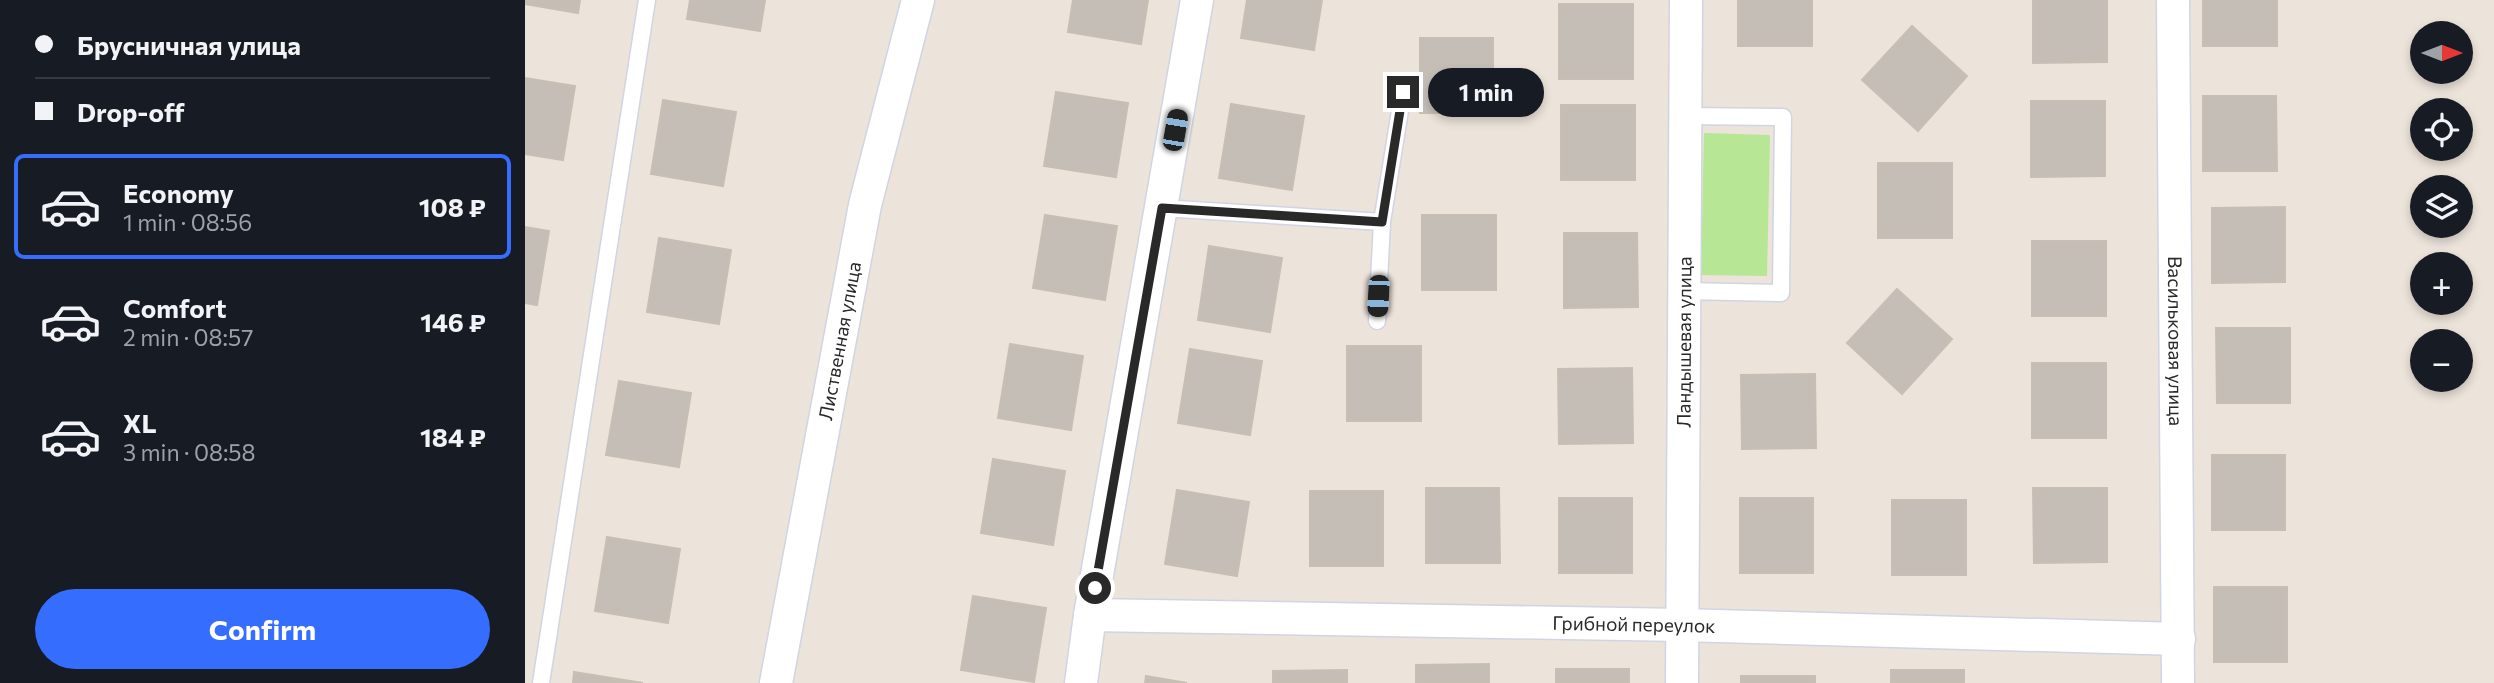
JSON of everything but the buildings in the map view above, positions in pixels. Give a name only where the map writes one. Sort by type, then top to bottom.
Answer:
[{"type":"street","name":"Лиственная улица","points":[[776,683],[865,205],[918,0]]},
{"type":"street","points":[[1081,683],[1090,615],[1197,0]]},
{"type":"street","name":"Ландышевая улица","points":[[1682,683],[1686,0]]},
{"type":"street","name":"Васильковая улица","points":[[2173,0],[2179,683]]},
{"type":"street","name":"Грибной переулок","points":[[1090,615],[1681,625],[2179,639]]},
{"type":"lane","points":[[541,683],[647,0]]},
{"type":"lane","points":[[1377,321],[1382,222],[1403,92]]},
{"type":"lane","points":[[1684,291],[1781,293],[1783,117],[1685,116]]},
{"type":"lane","points":[[1162,208],[1382,222]]},
{"type":"green space","points":[[1704,133],[1770,135],[1767,276],[1701,275]]},
{"type":"route","points":[[1095,588],[1162,208],[1382,222],[1403,92]]}]
